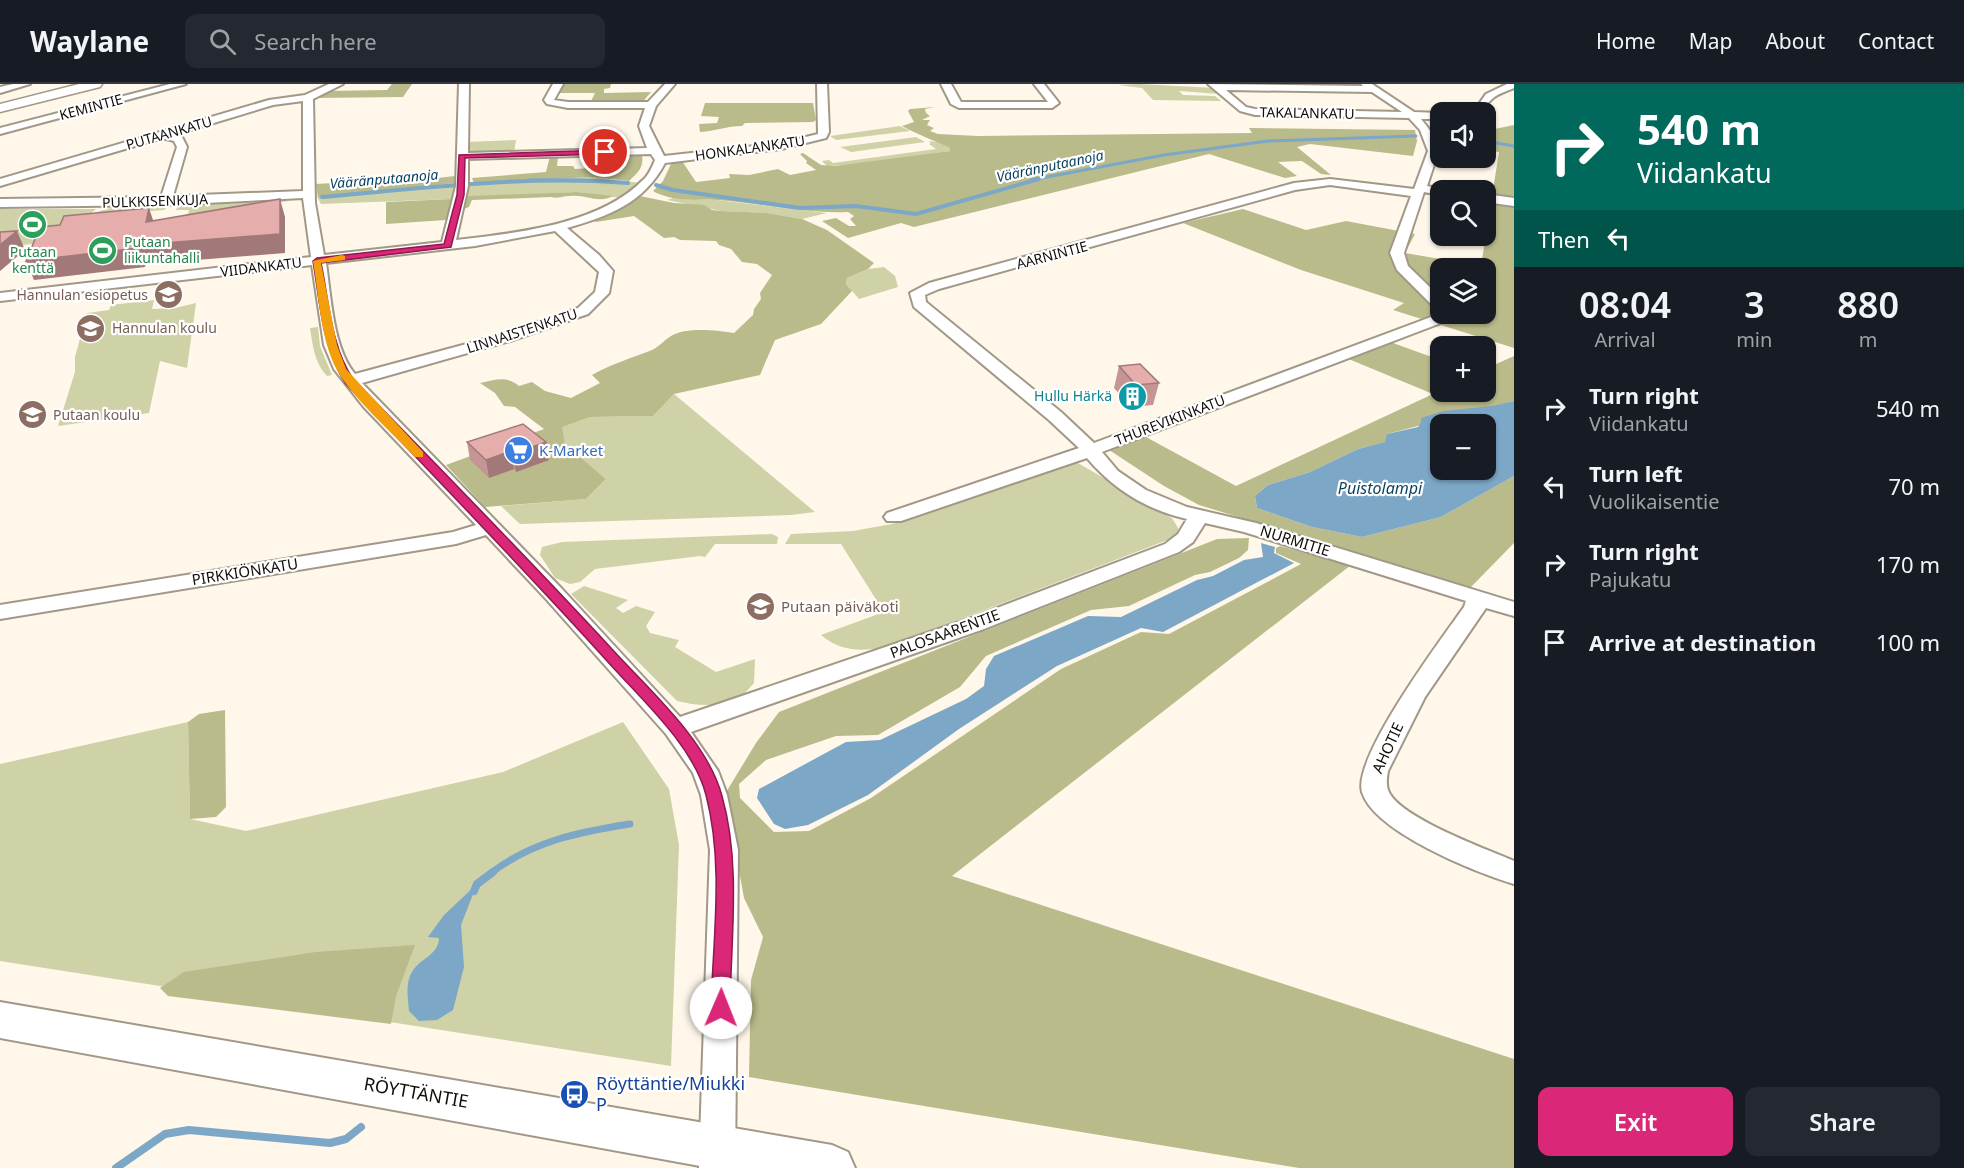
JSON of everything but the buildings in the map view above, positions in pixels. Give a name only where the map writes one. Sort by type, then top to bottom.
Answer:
[{"type":"highway","points":[[0,103],[78,84]]},
{"type":"highway","points":[[0,108],[95,84]]},
{"type":"street","points":[[0,90],[26,84]]},
{"type":"street","name":"KEMINTIE","points":[[0,131],[182,84]]},
{"type":"street","name":"PUTAANKATU","points":[[0,183],[272,102],[308,98],[314,93],[338,84]]},
{"type":"street","points":[[448,246],[462,184],[464,84]]},
{"type":"street","points":[[558,84],[550,102],[568,105],[651,105]]},
{"type":"street","points":[[461,156],[658,155],[644,126],[651,105],[670,84]]},
{"type":"street","name":"HONKALANKATU","points":[[658,155],[781,146],[822,136],[824,132],[822,84]]},
{"type":"street","points":[[946,84],[954,102],[959,105],[1054,104],[1039,84]]},
{"type":"street","points":[[1485,102],[1489,96],[1514,84]]},
{"type":"street","points":[[1215,86],[1370,87],[1420,124],[1432,142],[1432,151],[1397,253],[1402,267],[1430,295]]},
{"type":"street","name":"TAKALANKATU","points":[[1215,86],[1243,109],[1255,112],[1430,116]]},
{"type":"street","points":[[308,98],[310,194],[317,261],[332,345],[342,369],[350,381],[488,528],[539,578],[675,728],[705,771],[714,795],[724,850],[718,1158]]},
{"type":"street","points":[[163,135],[178,139],[182,147],[166,201]]},
{"type":"street","name":"VIIDANKATU","points":[[0,297],[506,238],[590,216],[627,199],[651,181],[658,155]]},
{"type":"street","name":"AARNINTIE","points":[[1089,451],[1079,438],[1054,416],[919,304],[918,293],[934,286],[1311,183],[1349,183],[1418,190]]},
{"type":"street","points":[[1418,190],[1430,191]]},
{"type":"street","name":"PULKKISENKUJA","points":[[0,203],[166,201],[310,194]]},
{"type":"street","points":[[1496,200],[1514,202]]},
{"type":"street","name":"LINNAISTENKATU","points":[[350,381],[560,321],[592,305],[602,293],[606,271],[557,226]]},
{"type":"street","name":"THUREVIKINKATU","points":[[894,517],[1089,451],[1430,322]]},
{"type":"street","name":"NURMITIE","points":[[1089,451],[1111,475],[1139,494],[1181,512],[1271,534],[1514,609]]},
{"type":"street","name":"PALOSAARENTIE","points":[[675,728],[964,628],[1172,548],[1186,538],[1199,516]]},
{"type":"street","name":"PIRKKIÖNKATU","points":[[0,612],[456,537],[488,528]]},
{"type":"street","name":"AHOTIE","points":[[1478,598],[1476,608],[1414,695],[1375,771],[1373,782],[1376,795],[1387,809],[1406,824],[1514,873]]},
{"type":"street","name":"RÖYTTÄNTIE","points":[[0,1020],[718,1158],[832,1168]]},
{"type":"green space","points":[[392,84],[412,84],[403,97],[312,98],[324,91],[387,90]]},
{"type":"green space","points":[[564,84],[611,84],[610,88],[604,89],[604,93],[651,92],[641,104],[563,104],[557,102],[591,101],[595,93],[559,93]]},
{"type":"green space","points":[[1118,85],[1214,88],[1220,94],[1179,91],[1183,95],[1215,96],[1221,101],[1153,100],[1142,88]]},
{"type":"green space","points":[[705,103],[813,103],[816,120],[813,122],[745,123],[742,126],[700,132],[699,124],[717,123],[719,117],[701,116]]},
{"type":"green space","points":[[935,107],[925,109],[930,116],[922,120],[930,120],[927,125],[934,128],[930,131],[938,134],[978,136],[1252,133],[1249,128],[1415,130],[1417,141],[1413,156],[1310,144],[1297,147],[1331,175],[1321,174],[1302,161],[1278,162],[1297,176],[1285,178],[1209,154],[914,227],[901,223],[848,238],[822,221],[836,218],[849,226],[856,226],[850,219],[854,216],[848,212],[799,210],[733,201],[693,200],[668,197],[653,191],[663,181],[671,164],[682,161],[696,182],[730,178],[729,174],[749,175],[778,169],[790,175],[816,170],[806,163],[807,161],[800,154],[803,153],[821,165],[835,166],[950,151],[950,148],[902,126],[914,122],[908,111],[910,109]]},
{"type":"green space","points":[[1514,125],[1514,348],[1496,342],[1496,336],[1476,336],[1438,324],[1496,324],[1496,258],[1482,258],[1484,246],[1496,246],[1495,180],[1499,152],[1496,152],[1496,129]]},
{"type":"green space","points":[[900,126],[910,131],[836,140],[830,136]]},
{"type":"green space","points":[[916,137],[925,142],[851,152],[840,147]]},
{"type":"green space","points":[[516,140],[514,153],[465,153],[466,142]]},
{"type":"green space","points":[[929,141],[938,142],[950,148],[950,151],[853,165],[827,166],[822,161],[829,160],[833,163],[936,149],[929,144],[931,143]]},
{"type":"green space","points":[[636,153],[642,155],[642,163],[640,170],[629,181],[590,177],[474,184],[472,178],[546,172],[550,156],[558,156],[557,166],[573,166],[575,169],[591,168],[600,155]]},
{"type":"green space","points":[[455,176],[455,183],[318,198],[316,184],[402,179],[403,182]]},
{"type":"green space","points":[[590,177],[641,183],[621,198],[577,192],[466,197],[470,184]]},
{"type":"green space","points":[[455,183],[452,199],[321,204],[318,198]]},
{"type":"green space","points":[[577,192],[613,196],[602,199],[567,196],[472,200],[469,207],[464,209],[466,197],[469,196]]},
{"type":"green space","points":[[640,196],[674,203],[704,205],[712,210],[767,213],[802,219],[827,230],[874,263],[868,269],[847,278],[846,284],[852,291],[821,324],[775,340],[760,375],[674,394],[653,416],[590,417],[562,427],[565,444],[606,479],[586,499],[485,507],[446,465],[544,429],[515,407],[504,406],[495,393],[480,383],[505,379],[519,386],[532,382],[545,391],[571,398],[600,383],[592,375],[652,350],[677,333],[701,330],[734,333],[753,315],[761,299],[760,293],[772,275],[757,264],[742,262],[731,249],[719,245],[716,241],[664,238],[634,216],[596,222],[591,219]]},
{"type":"green space","points":[[673,198],[716,200],[827,213],[802,219],[767,213],[721,211],[667,200]]},
{"type":"green space","points":[[452,199],[446,220],[386,224],[386,202]]},
{"type":"green space","points":[[282,201],[289,202],[278,202],[184,232],[189,210],[176,210],[178,206]]},
{"type":"green space","name":"Putaan kenttä","points":[[167,207],[164,210],[92,215],[33,244],[0,247],[0,209],[96,209],[90,214],[111,208]]},
{"type":"green space","points":[[1243,209],[1306,230],[1346,221],[1415,234],[1405,253],[1434,258],[1430,258],[1430,322],[1393,310],[1404,303],[1301,270],[1183,223]]},
{"type":"green space","points":[[884,267],[895,276],[898,287],[859,299],[846,284],[847,278],[868,269]]},
{"type":"green space","points":[[154,300],[152,309],[175,308],[196,303],[187,368],[160,361],[149,413],[58,426],[75,372],[75,357],[87,313],[109,310],[111,305]]},
{"type":"green space","points":[[318,327],[320,346],[332,375],[327,376],[315,354],[310,328]]},
{"type":"green space","points":[[1382,339],[1430,356],[1430,393],[1339,355]]},
{"type":"green space","points":[[1514,356],[1514,401],[1464,414],[1430,414],[1430,423],[1387,434],[1386,442],[1358,449],[1310,472],[1268,485],[1255,496],[1257,508],[1312,527],[1362,537],[1441,517],[1514,476],[1514,543],[1470,588],[1199,505],[1164,486],[1100,444],[1135,431],[1236,486],[1430,395],[1430,402],[1496,402],[1496,364]]},
{"type":"green space","points":[[674,394],[815,512],[791,515],[520,524],[501,506],[586,499],[606,479],[565,444],[561,427],[590,417],[653,416]]},
{"type":"green space","points":[[1078,463],[1172,518],[1178,528],[1178,536],[885,648],[851,649],[836,645],[821,635],[884,612],[841,544],[785,544],[791,534],[853,531],[892,524]]},
{"type":"green space","points":[[772,534],[778,537],[777,544],[715,544],[705,557],[595,569],[580,582],[570,584],[555,578],[540,555],[542,547],[562,542]]},
{"type":"green space","points":[[1249,538],[1248,550],[1239,558],[1210,572],[1195,575],[1129,606],[1091,610],[986,656],[960,687],[878,735],[836,736],[766,760],[739,784],[740,798],[774,832],[809,831],[871,798],[1061,669],[1141,632],[1169,634],[1301,564],[1276,553],[1276,548],[1280,546],[1351,565],[952,876],[1514,1059],[1514,1168],[1299,1168],[749,1077],[751,980],[763,937],[744,898],[725,794],[756,743],[779,712],[1217,539]]},
{"type":"green space","points":[[584,586],[628,600],[616,608],[623,613],[636,606],[655,612],[646,626],[650,633],[679,640],[675,647],[716,672],[755,659],[754,683],[742,696],[725,703],[701,705],[677,701],[571,594]]},
{"type":"green space","points":[[225,710],[226,807],[216,817],[190,819],[188,722],[199,714]]},
{"type":"green space","points":[[188,722],[190,819],[246,831],[503,772],[623,722],[669,789],[679,845],[671,1066],[0,961],[0,764]]},
{"type":"green space","points":[[415,945],[396,996],[391,1024],[168,996],[160,988],[184,972],[316,952]]},
{"type":"water","name":"Puistolampi","points":[[1514,401],[1514,476],[1441,517],[1362,537],[1312,527],[1257,508],[1255,496],[1268,485],[1310,472],[1358,449],[1385,442],[1387,434],[1418,427],[1421,418],[1430,415],[1430,480],[1496,480],[1496,414],[1434,414],[1492,406]]},
{"type":"water","points":[[1261,543],[1275,547],[1274,553],[1294,563],[1163,632],[1141,628],[1057,666],[959,729],[868,795],[808,825],[785,829],[774,824],[757,798],[759,789],[846,742],[880,740],[966,699],[984,686],[986,669],[994,656],[1088,616],[1121,617],[1244,560],[1263,557]]},
{"type":"water","points":[[477,884],[461,925],[464,967],[453,1010],[437,1020],[419,1021],[409,1011],[408,981],[410,976],[415,968],[436,949],[439,938],[428,937],[444,915]]},
{"type":"waterway","name":"Vääränputaanoja","points":[[1031,180],[1164,155],[1268,141],[1416,136]]},
{"type":"waterway","name":"Vääränputaanoja","points":[[1496,143],[1514,146]]},
{"type":"waterway","name":"Vääränputaanoja","points":[[656,185],[673,190],[800,208],[856,206],[916,214],[1039,179]]},
{"type":"waterway","name":"Vääränputaanoja","points":[[529,180],[586,180]]},
{"type":"waterway","name":"Vääränputaanoja","points":[[322,197],[513,182],[628,183]]},
{"type":"waterway","points":[[491,873],[523,853],[557,840],[630,824]]},
{"type":"waterway","points":[[474,891],[477,884],[493,872]]},
{"type":"waterway","points":[[116,1168],[165,1134],[189,1130],[330,1143],[346,1139],[361,1127]]},
{"type":"slow traffic","points":[[342,258],[317,261],[332,345],[350,381],[419,455]]},
{"type":"place","name":"Putaan kenttä","points":[[33,225]]},
{"type":"place","name":"Putaan liikuntahalli","points":[[103,250]]},
{"type":"place","name":"Hannulan esiopetus","points":[[169,295]]},
{"type":"place","name":"Hannulan koulu","points":[[91,328]]},
{"type":"place","name":"Hullu Härkä","points":[[1133,396]]},
{"type":"place","name":"Putaan koulu","points":[[32,415]]},
{"type":"place","name":"K-Market","points":[[518,451]]},
{"type":"place","name":"Putaan päiväkoti","points":[[760,607]]},
{"type":"place","name":"Röyttäntie/Miukki P","points":[[575,1094]]},
{"type":"route","points":[[605,152],[461,156],[460,195],[448,246],[317,261],[332,345],[350,381],[488,528],[509,546],[554,594],[675,728],[705,771],[714,795],[724,850],[721,1008]]}]
